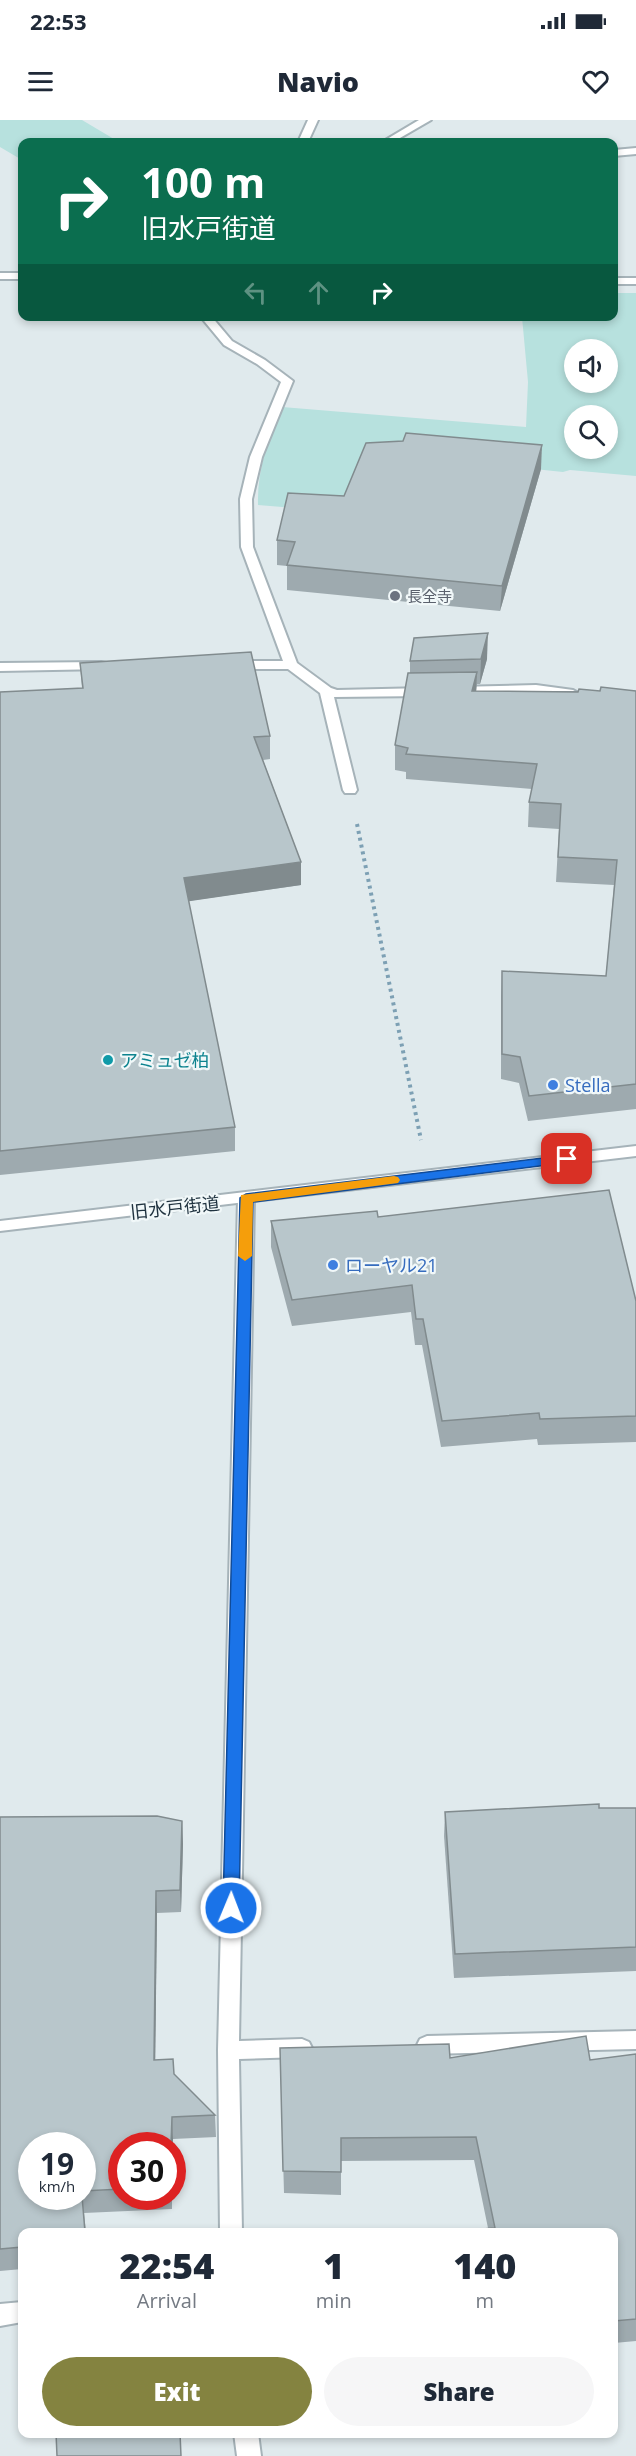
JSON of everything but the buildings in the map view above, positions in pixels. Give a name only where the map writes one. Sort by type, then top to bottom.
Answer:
[{"type":"street","points":[[305,138],[313,120]]},
{"type":"street","points":[[394,138],[426,120]]},
{"type":"street","points":[[618,153],[636,151]]},
{"type":"street","points":[[0,276],[18,276]]},
{"type":"street","points":[[618,281],[636,281]]},
{"type":"street","points":[[210,321],[228,343],[261,362],[287,381],[256,457],[246,499],[247,547],[291,665],[326,691],[337,694],[536,689],[591,697]]},
{"type":"street","points":[[221,665],[291,665]]},
{"type":"street","points":[[0,667],[116,666]]},
{"type":"street","points":[[326,691],[350,790]]},
{"type":"street","name":"旧水戸街道","points":[[0,1226],[636,1151]]},
{"type":"street","points":[[231,2228],[228,2050],[246,1198]]},
{"type":"street","points":[[408,2046],[636,2040]]},
{"type":"street","points":[[228,2050],[324,2048]]},
{"type":"street","points":[[0,2315],[18,2313]]},
{"type":"street","points":[[247,2438],[249,2456]]},
{"type":"path","points":[[350,790],[428,1176]]},
{"type":"green space","points":[[0,120],[82,120],[112,138],[18,138],[18,158],[0,147]]},
{"type":"green space","points":[[618,293],[636,293],[636,476],[570,470],[563,472],[400,455],[343,512],[258,505],[259,479],[264,455],[282,407],[526,427],[528,382],[522,321],[618,321]]},
{"type":"slow traffic","points":[[245,1256],[246,1198],[394,1180]]},
{"type":"place","name":"長全寺","points":[[395,596]]},
{"type":"place","name":"アミュゼ柏","points":[[108,1060]]},
{"type":"place","name":"Stella","points":[[553,1085]]},
{"type":"place","name":"ローヤル21","points":[[333,1265]]},
{"type":"route","points":[[231,1908],[246,1198],[567,1159]]}]
